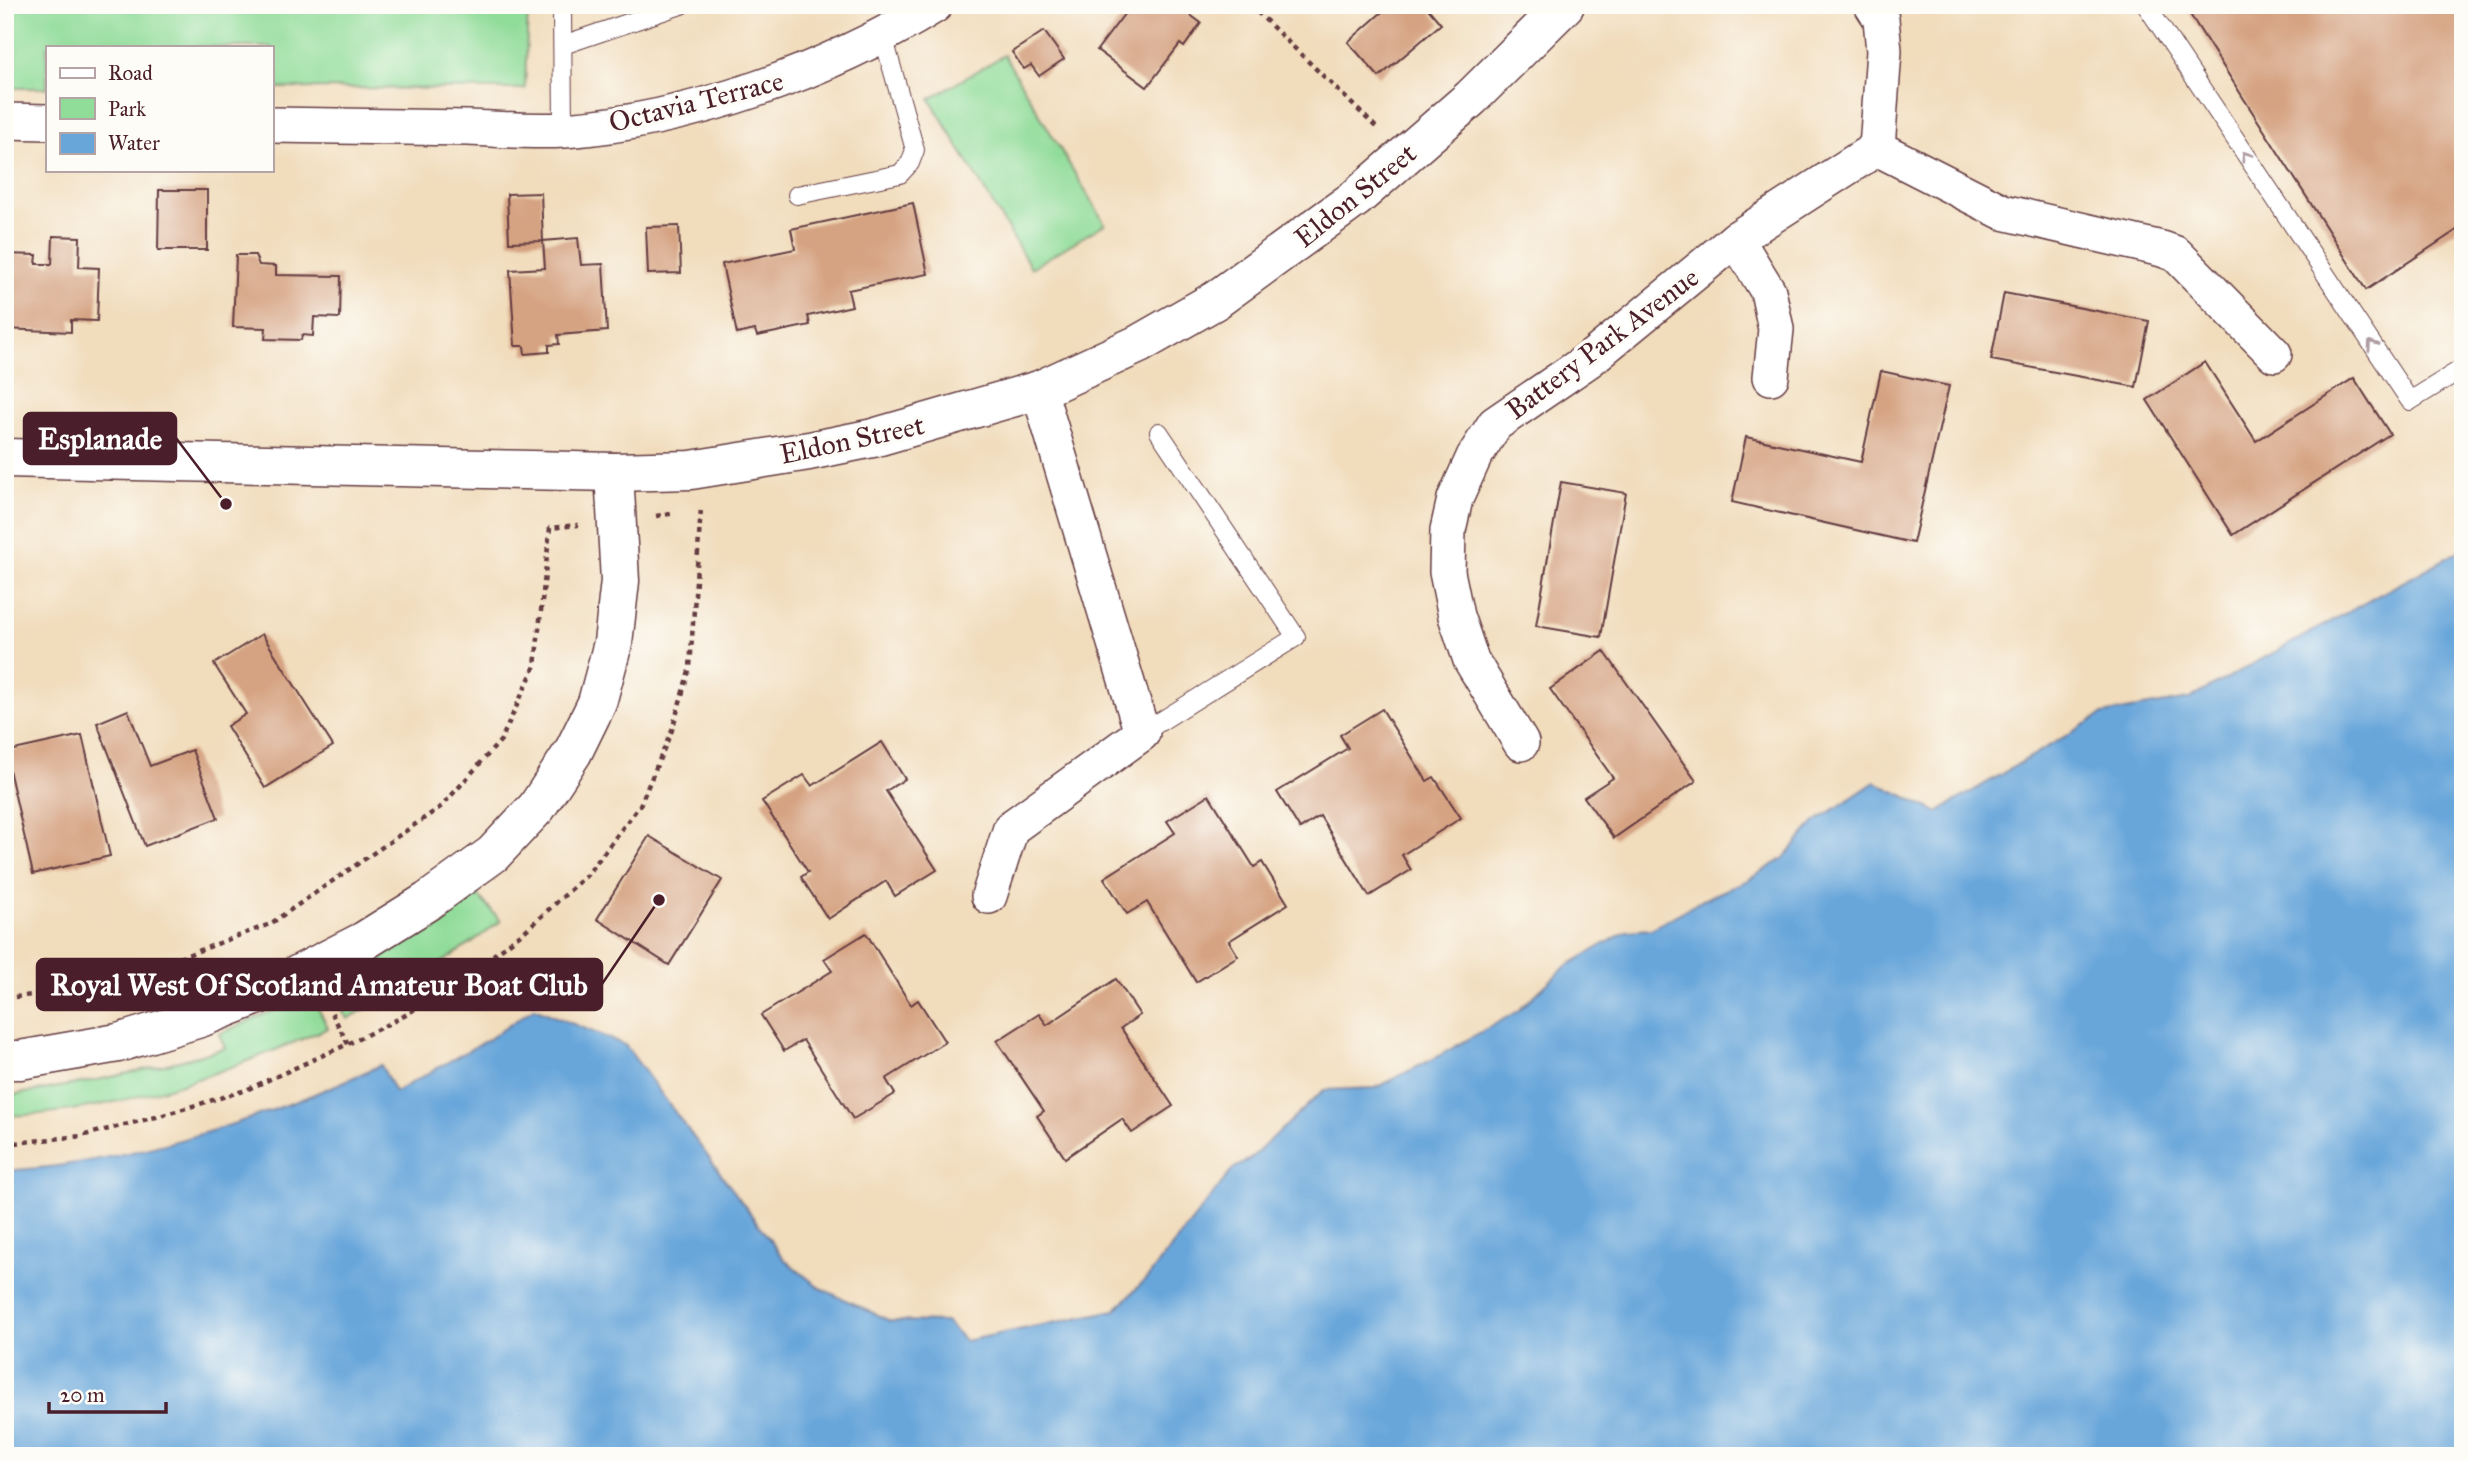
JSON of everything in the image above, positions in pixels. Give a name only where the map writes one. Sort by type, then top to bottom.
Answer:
[{"type":"main road","name":"Eldon Street","points":[[5,458],[614,472],[691,470],[873,438],[1039,390],[1139,344],[1216,300],[1290,248],[1406,156],[1471,98],[1564,5]]},
{"type":"main road","points":[[5,1060],[20,1060],[118,1043],[200,1018],[310,970],[364,941],[439,893],[492,854],[537,807],[573,752],[597,704],[613,643],[620,580],[614,472]]},
{"type":"street","name":"Octavia Terrace","points":[[273,125],[563,130],[632,122],[805,73],[883,36],[935,5]]},
{"type":"street","points":[[1872,5],[1881,19],[1884,51],[1877,148],[2003,212],[2176,254],[2274,354]]},
{"type":"street","points":[[5,121],[46,122]]},
{"type":"street","name":"Battery Park Avenue","points":[[1521,743],[1471,660],[1456,617],[1447,572],[1448,530],[1455,499],[1474,457],[1495,424],[1590,359],[1736,239],[1877,148]]},
{"type":"street","points":[[1736,239],[1768,291],[1776,329],[1771,377]]},
{"type":"street","points":[[989,896],[1011,828],[1142,733],[1039,390]]},
{"type":"lane","points":[[562,5],[563,130]]},
{"type":"lane","points":[[563,45],[681,5]]},
{"type":"lane","points":[[2146,5],[2410,401],[2463,368]]},
{"type":"lane","points":[[797,195],[900,174],[910,163],[915,150],[883,36]]},
{"type":"lane","points":[[1142,733],[1296,636],[1159,432]]},
{"type":"path","points":[[1250,5],[1364,116]]},
{"type":"path","points":[[689,510],[701,508]]},
{"type":"path","points":[[5,998],[99,988],[270,924],[442,806],[501,740],[535,666],[550,527],[616,522],[677,512]]},
{"type":"path","points":[[310,970],[348,1044]]},
{"type":"green space","points":[[5,5],[528,5],[525,89],[273,88],[273,46],[46,46],[46,88],[5,88]]},
{"type":"green space","points":[[1004,55],[1105,224],[1031,268],[930,99]]},
{"type":"green space","points":[[474,891],[501,921],[426,973],[347,1019],[328,985],[403,941]]},
{"type":"green space","points":[[311,994],[328,1028],[250,1060],[130,1098],[89,1107],[5,1116],[5,1096],[116,1076],[225,1048],[219,1034]]},
{"type":"water","points":[[2463,549],[2463,1456],[5,1456],[5,1171],[105,1158],[186,1138],[266,1113],[381,1065],[395,1092],[492,1037],[534,1008],[625,1045],[785,1260],[820,1288],[890,1321],[946,1322],[965,1341],[1115,1310],[1148,1277],[1233,1169],[1250,1159],[1324,1090],[1375,1088],[1433,1059],[1518,1011],[1565,967],[1627,931],[1651,929],[1703,900],[1746,881],[1783,859],[1814,823],[1875,782],[1937,812],[2103,714],[2189,699]]},
{"type":"building","points":[[1131,5],[1177,5],[1201,23],[1184,47],[1180,44],[1147,87],[1097,50]]},
{"type":"building","points":[[1390,5],[1425,5],[1441,24],[1379,77],[1348,42]]},
{"type":"building","points":[[2184,5],[2463,5],[2463,226],[2366,290]]},
{"type":"building","points":[[1044,31],[1064,59],[1039,76],[1031,65],[1024,69],[1012,52]]},
{"type":"building","points":[[159,190],[207,190],[207,250],[158,250]]},
{"type":"building","points":[[541,193],[543,241],[509,242],[507,194]]},
{"type":"building","points":[[913,203],[928,274],[848,290],[852,306],[808,316],[810,325],[757,336],[755,330],[737,334],[722,264],[795,249],[791,229]]},
{"type":"building","points":[[679,226],[681,273],[648,274],[646,227]]},
{"type":"building","points":[[53,236],[80,237],[79,267],[99,268],[97,321],[71,320],[71,332],[5,329],[5,254],[37,255],[36,264],[52,264]]},
{"type":"building","points":[[578,238],[581,265],[603,264],[607,331],[558,335],[559,344],[549,345],[549,352],[525,354],[524,346],[515,346],[510,270],[545,268],[543,241]]},
{"type":"building","points":[[236,255],[255,255],[259,265],[276,266],[276,275],[341,276],[340,318],[314,317],[313,336],[302,335],[301,340],[265,339],[266,328],[233,327]]},
{"type":"building","points":[[2004,293],[2149,321],[2136,387],[1991,360]]},
{"type":"building","points":[[2205,362],[2256,441],[2354,378],[2390,434],[2233,535],[2147,400]]},
{"type":"building","points":[[1881,371],[1949,386],[1913,543],[1732,502],[1746,437],[1861,462]]},
{"type":"building","points":[[1561,482],[1626,493],[1601,637],[1536,626]]},
{"type":"building","points":[[262,634],[333,746],[265,788],[227,726],[246,714],[214,664]]},
{"type":"building","points":[[1604,651],[1696,781],[1614,838],[1584,797],[1613,778],[1550,689]]},
{"type":"building","points":[[1382,709],[1427,781],[1434,777],[1461,818],[1402,855],[1411,870],[1369,896],[1320,816],[1300,829],[1277,792],[1348,748],[1340,735]]},
{"type":"building","points":[[128,710],[150,766],[192,750],[218,818],[145,846],[97,723]]},
{"type":"building","points":[[82,735],[110,856],[33,874],[5,752]]},
{"type":"building","points":[[882,742],[905,779],[886,791],[937,870],[895,896],[886,881],[828,919],[801,877],[808,872],[762,801],[804,775],[812,786]]},
{"type":"building","points":[[1209,795],[1254,867],[1262,862],[1288,904],[1229,941],[1238,956],[1196,982],[1147,902],[1127,914],[1104,878],[1175,833],[1167,821]]},
{"type":"building","points":[[649,836],[722,880],[669,965],[597,919]]},
{"type":"building","points":[[866,933],[911,1005],[918,1000],[945,1042],[886,1079],[895,1094],[853,1119],[803,1040],[784,1051],[761,1015],[832,971],[824,959]]},
{"type":"building","points":[[1116,979],[1140,1015],[1121,1028],[1173,1106],[1132,1133],[1122,1119],[1065,1158],[1037,1116],[1044,1111],[997,1041],[1039,1014],[1047,1025]]},
{"type":"place","name":"Esplanade","points":[[226,504]]},
{"type":"place","name":"Royal West Of Scotland Amateur Boat Club","points":[[659,900]]}]
